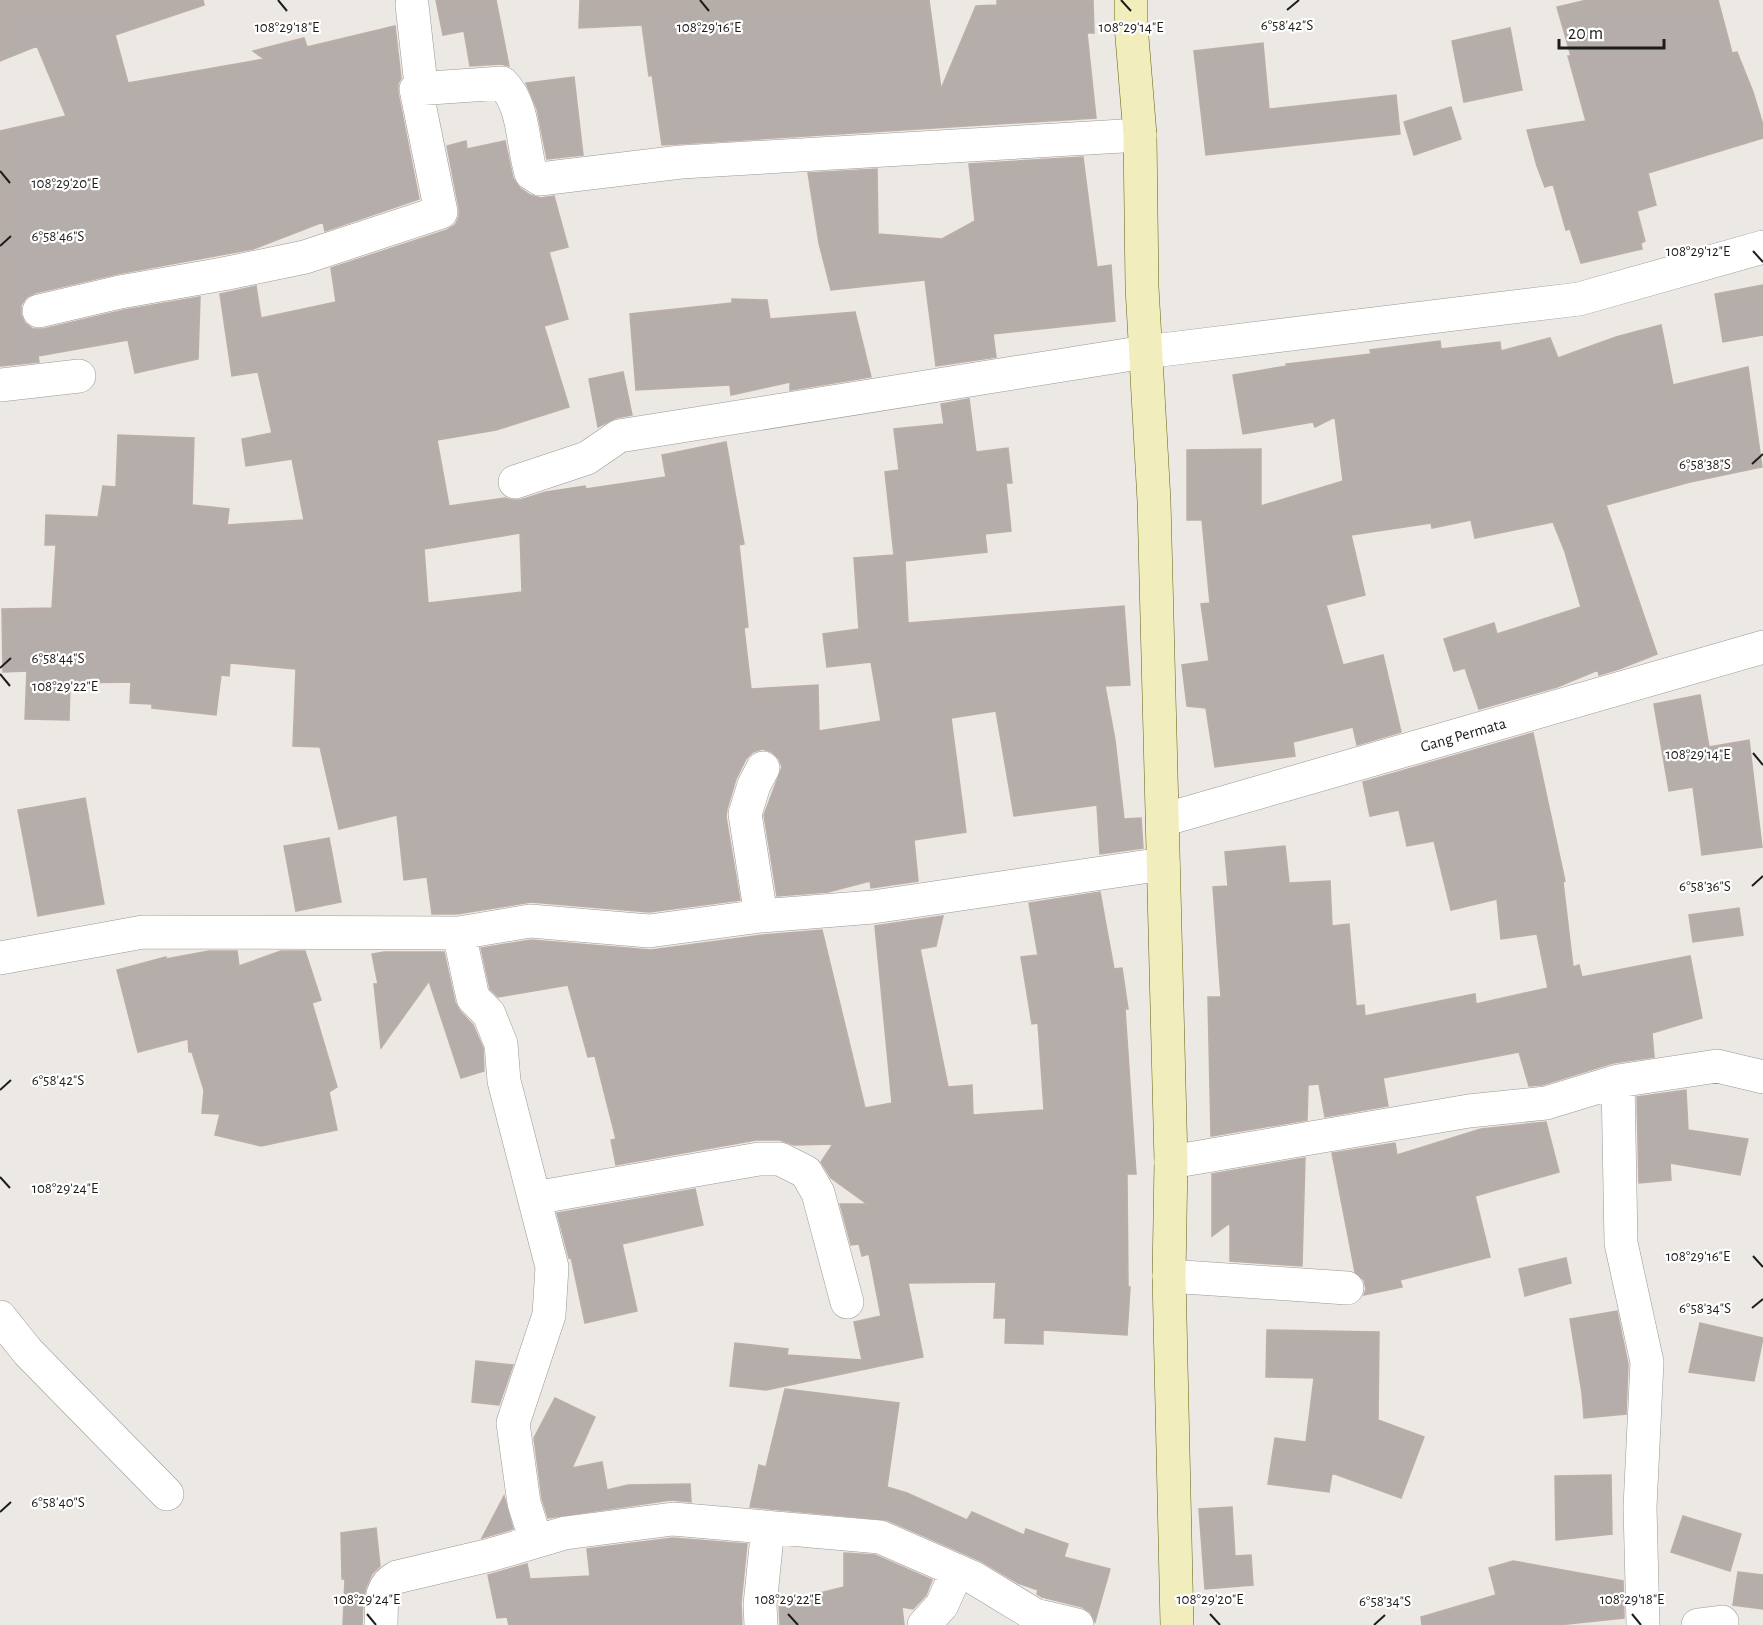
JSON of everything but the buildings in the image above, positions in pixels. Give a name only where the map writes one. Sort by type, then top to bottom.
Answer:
[{"type":"street","points":[[1131,0],[1140,135],[1142,287],[1154,501],[1171,1162],[1168,1276],[1177,1625]]},
{"type":"street","points":[[412,5],[421,85],[416,89]]},
{"type":"street","points":[[416,89],[502,83],[511,91],[520,117],[531,173],[540,178],[681,162],[1140,135]]},
{"type":"street","points":[[39,311],[120,292],[305,257],[441,212],[416,89]]},
{"type":"street","points":[[515,482],[587,458],[619,436],[1145,352],[1579,299],[1763,248]]},
{"type":"street","points":[[0,386],[79,376]]},
{"type":"street","name":"Gang Permata","points":[[1163,820],[1763,648]]},
{"type":"street","points":[[761,916],[746,814],[754,785],[763,768]]},
{"type":"street","points":[[0,958],[143,932],[459,933],[530,921],[649,931],[761,916],[873,907],[1163,864]]},
{"type":"street","points":[[459,933],[473,998],[489,1014],[501,1044],[504,1081],[552,1267],[549,1315],[513,1423],[524,1503],[536,1541]]},
{"type":"street","points":[[1171,1162],[1468,1111],[1546,1103],[1618,1081],[1716,1066],[1763,1077]]},
{"type":"street","points":[[1618,1081],[1621,1243],[1647,1362],[1640,1507],[1643,1625]]},
{"type":"street","points":[[534,1198],[759,1159],[780,1159],[806,1172],[818,1193],[847,1302]]},
{"type":"street","points":[[1168,1276],[1347,1288]]},
{"type":"street","points":[[0,1317],[28,1352],[167,1494]]},
{"type":"street","points":[[381,1625],[383,1592],[388,1581],[397,1577],[490,1555],[565,1533],[673,1519],[880,1537],[974,1578],[1035,1615],[1077,1625]]},
{"type":"street","points":[[761,1625],[760,1605],[768,1527]]},
{"type":"street","points":[[924,1625],[942,1605],[957,1571]]}]
